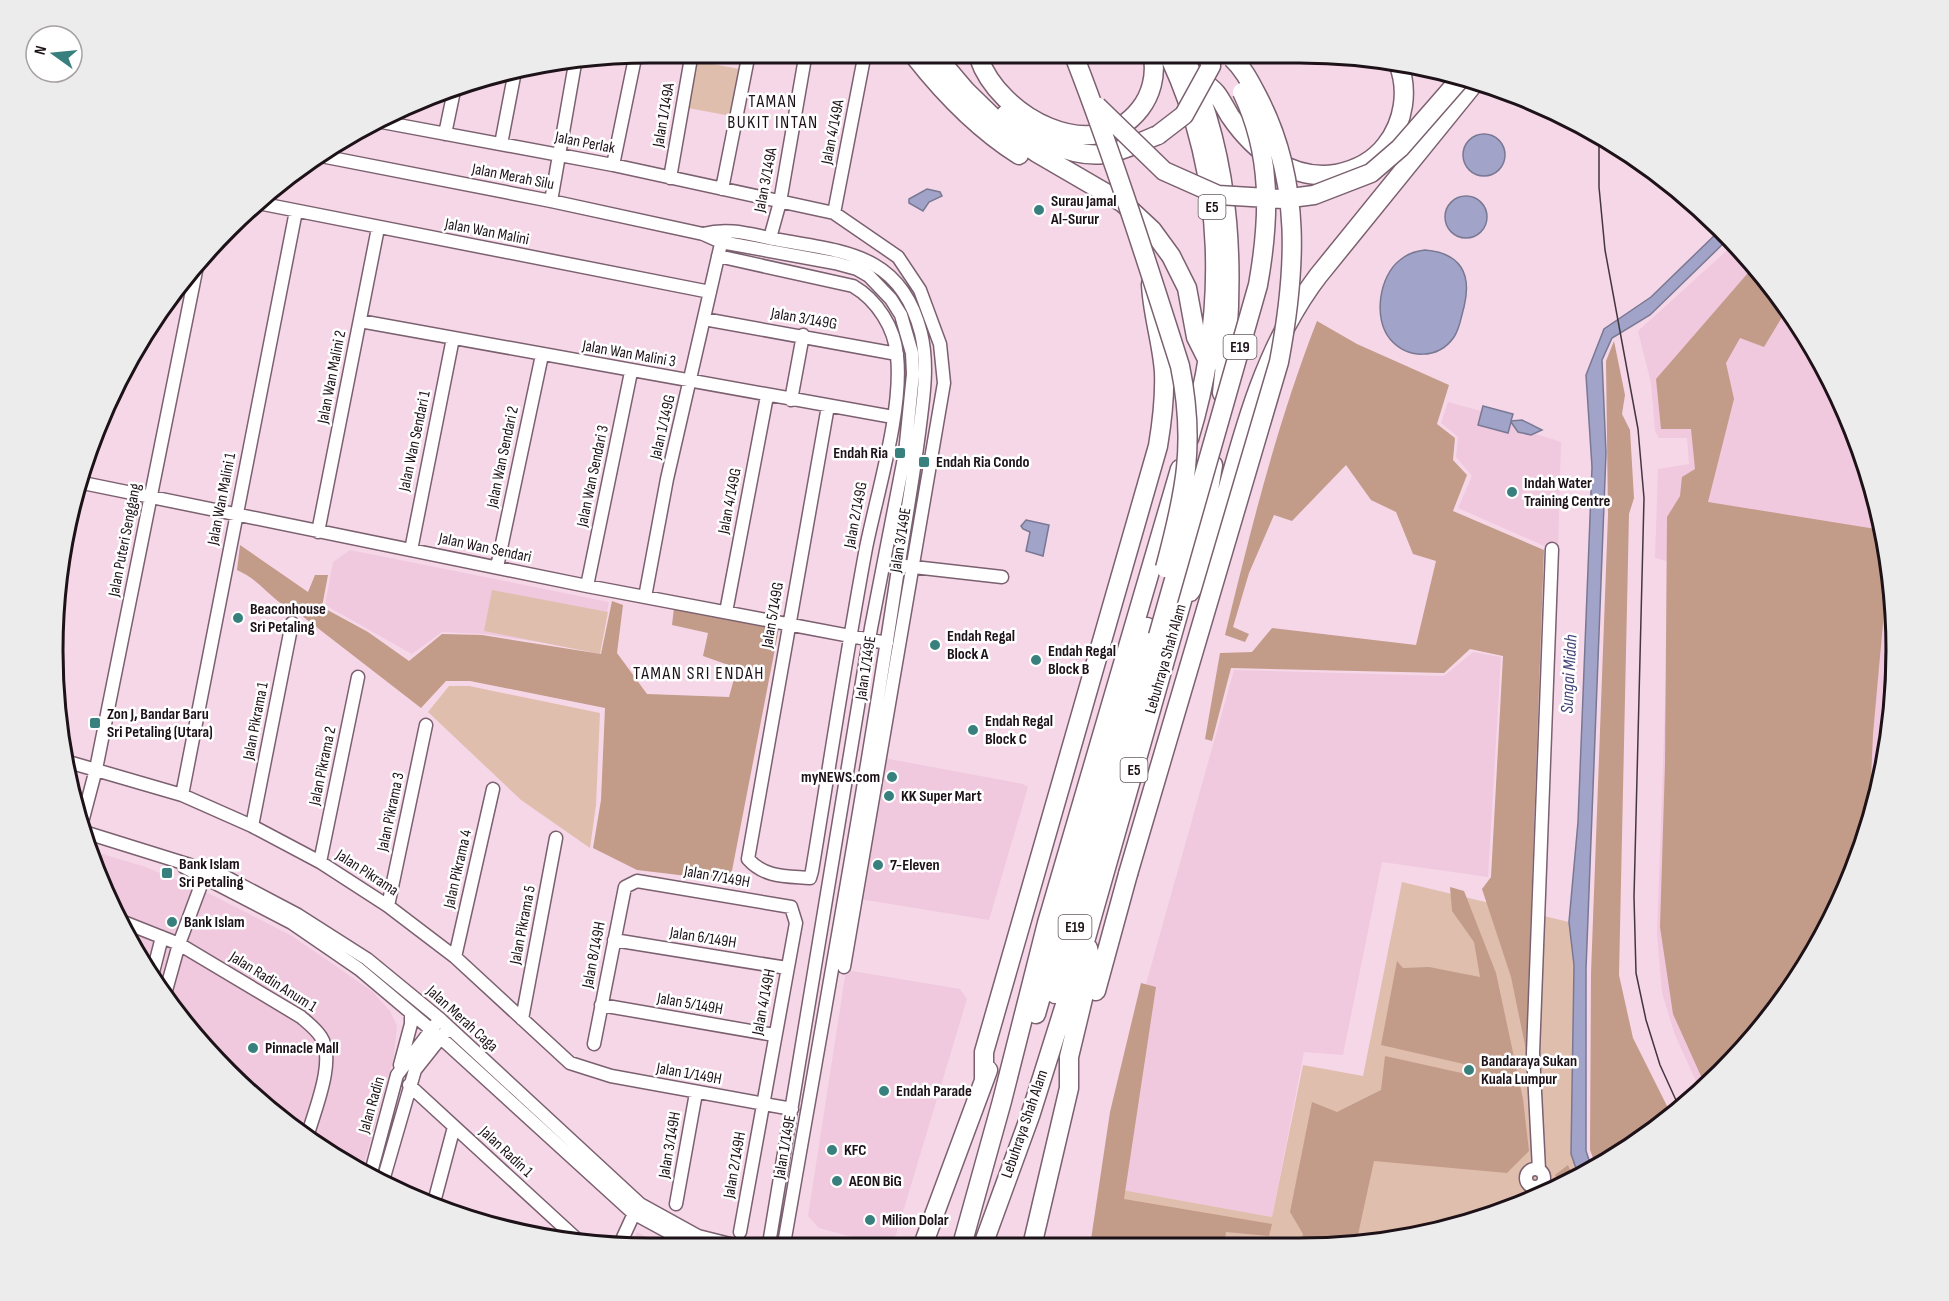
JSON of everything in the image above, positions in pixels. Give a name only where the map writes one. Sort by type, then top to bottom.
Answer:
[{"type":"highway","points":[[920,63],[952,100],[993,137],[1042,169],[1098,188]]},
{"type":"highway","points":[[942,63],[966,91],[1008,132],[1098,188],[1138,216],[1171,256],[1187,288],[1196,337],[1209,363]]},
{"type":"highway","points":[[958,63],[993,103],[1029,132],[1071,153],[1105,154],[1158,135],[1184,115],[1211,66],[1210,63]]},
{"type":"highway","points":[[981,63],[992,84],[1021,111],[1048,126],[1086,136],[1114,129],[1137,112],[1148,94],[1154,76],[1154,63]]},
{"type":"highway","name":"E19","points":[[991,1218],[1153,632],[1181,509],[1189,448],[1188,410],[1180,366],[1095,104],[1077,63]]},
{"type":"highway","name":"E5","points":[[1002,1101],[1047,922],[1201,401],[1209,363],[1216,284],[1209,184],[1194,119],[1172,63]]},
{"type":"highway","name":"E19","points":[[1002,1101],[1018,1078],[1258,285],[1266,239],[1267,185],[1263,158],[1250,110],[1228,63]]},
{"type":"highway","points":[[1034,1238],[1069,1088],[1128,874],[1279,362],[1290,308],[1294,230],[1288,185],[1269,119],[1242,67],[1238,63]]},
{"type":"highway","points":[[1189,66],[1215,92],[1241,130],[1267,156],[1296,171],[1329,175],[1362,166],[1374,158],[1390,140],[1403,104],[1401,72]]},
{"type":"highway","name":"Lebuhraya Shah Alam","points":[[985,1238],[1030,1116],[1086,938],[1203,527],[1223,385],[1231,270],[1229,222],[1218,150],[1189,66]]},
{"type":"highway","points":[[1095,104],[1164,171],[1218,195],[1283,199],[1314,195],[1371,172],[1400,148],[1456,85]]},
{"type":"highway","points":[[1182,602],[1206,568],[1256,395],[1280,334],[1306,292],[1470,89]]},
{"type":"highway","points":[[984,1081],[984,1052],[1150,479],[1163,413],[1164,371],[1152,309],[1150,279]]},
{"type":"highway","points":[[926,1237],[984,1081],[1024,954],[1037,928],[1047,922]]},
{"type":"highway","points":[[1069,1088],[1069,1057],[1087,982],[1090,957],[1086,938]]},
{"type":"highway","name":"Lebuhraya Shah Alam","points":[[964,1238],[1002,1101]]},
{"type":"street","points":[[613,165],[633,63]]},
{"type":"street","name":"Jalan 1/149A","points":[[670,178],[690,63]]},
{"type":"street","points":[[722,189],[747,63]]},
{"type":"street","name":"Jalan 3/149A","points":[[770,238],[780,202],[804,63]]},
{"type":"street","name":"Jalan 4/149A","points":[[834,213],[863,63]]},
{"type":"street","points":[[551,201],[574,68]]},
{"type":"street","points":[[501,144],[513,79]]},
{"type":"street","points":[[445,134],[453,98]]},
{"type":"street","name":"Jalan Perlak","points":[[395,122],[445,134],[613,165],[780,202]]},
{"type":"street","name":"Jalan Merah Silu","points":[[331,158],[551,201],[703,234],[722,235]]},
{"type":"street","name":"Jalan 3/149E","points":[[780,202],[834,213],[898,257],[920,290],[940,344],[944,383],[844,967]]},
{"type":"street","name":"Jalan Wan Malini","points":[[268,205],[710,292]]},
{"type":"street","name":"Jalan Wan Malini 1","points":[[182,795],[296,211]]},
{"type":"street","name":"Jalan Wan Malini 2","points":[[318,532],[378,228]]},
{"type":"street","name":"Jalan 1/149E","points":[[722,235],[770,238],[839,250],[874,263],[898,286],[909,301],[923,344],[925,389],[887,643],[834,966],[785,1238]]},
{"type":"street","name":"Jalan 1/149E","points":[[722,235],[857,268],[880,286],[901,315],[912,353],[912,395],[904,453],[882,562],[770,1238]]},
{"type":"street","name":"Jalan 1/149G","points":[[645,597],[722,235]]},
{"type":"street","name":"Jalan 2/149G","points":[[718,256],[853,286],[864,292],[879,309],[892,333],[897,354],[898,369],[893,417],[850,636],[812,871],[810,878],[785,876]]},
{"type":"street","name":"Jalan Puteri Senggang","points":[[85,810],[96,769],[194,281]]},
{"type":"street","name":"Jalan 3/149G","points":[[704,319],[803,335],[897,354]]},
{"type":"street","name":"Jalan Wan Malini 3","points":[[360,321],[631,372],[893,417]]},
{"type":"street","points":[[791,400],[803,335]]},
{"type":"street","name":"Jalan Wan Sendari 1","points":[[411,550],[453,338]]},
{"type":"street","name":"Jalan Wan Sendari 2","points":[[497,567],[542,355]]},
{"type":"street","name":"Jalan Wan Sendari 3","points":[[587,586],[631,372]]},
{"type":"street","name":"Jalan 4/149G","points":[[726,612],[767,396]]},
{"type":"street","name":"Jalan 5/149G","points":[[785,876],[758,871],[748,859],[828,406]]},
{"type":"street","name":"Jalan Wan Sendari","points":[[87,484],[235,516],[887,643]]},
{"type":"street","points":[[1547,1182],[1541,1174],[1533,1053],[1552,549]]},
{"type":"street","points":[[882,562],[913,568],[1002,577]]},
{"type":"street","name":"Jalan Pikrama 1","points":[[252,826],[292,623]]},
{"type":"street","name":"Jalan Pikrama 2","points":[[320,861],[358,677]]},
{"type":"street","name":"Jalan Pikrama 3","points":[[388,906],[426,725]]},
{"type":"street","name":"Jalan Pikrama","points":[[74,763],[182,795],[252,826],[320,861],[388,906],[454,957],[560,1055],[581,1068]]},
{"type":"street","name":"Jalan Pikrama 4","points":[[454,957],[493,789]]},
{"type":"street","name":"Jalan Merah Caga","points":[[93,834],[149,850],[206,873],[298,915],[367,959],[440,1029],[637,1208],[681,1238]]},
{"type":"street","name":"Jalan Pikrama 5","points":[[522,1019],[556,838]]},
{"type":"street","points":[[168,986],[184,947],[185,927],[206,873]]},
{"type":"street","name":"Jalan Merah Caga","points":[[206,873],[292,923],[359,969],[411,1013],[440,1029]]},
{"type":"street","name":"Jalan 7/149H","points":[[637,881],[792,907]]},
{"type":"street","name":"Jalan 8/149H","points":[[594,1044],[625,886],[637,881]]},
{"type":"street","name":"Jalan 4/149H","points":[[762,1103],[796,923],[792,907]]},
{"type":"street","name":"Jalan Radin Anum 1","points":[[132,925],[184,947],[301,1017],[321,1036],[327,1054],[326,1065],[309,1129]]},
{"type":"street","points":[[155,965],[162,937]]},
{"type":"street","name":"Jalan 6/149H","points":[[614,940],[787,968]]},
{"type":"street","name":"Jalan 5/149H","points":[[601,1005],[774,1035]]},
{"type":"street","points":[[397,1075],[411,1024],[411,1013]]},
{"type":"street","name":"Jalan Radin","points":[[372,1167],[397,1075],[440,1029]]},
{"type":"street","name":"Jalan Radin","points":[[385,1174],[409,1084],[440,1029]]},
{"type":"street","name":"Jalan 1/149H","points":[[581,1068],[696,1093],[792,1109]]},
{"type":"street","name":"Jalan Radin 1","points":[[409,1084],[569,1232]]},
{"type":"street","name":"Jalan 3/149H","points":[[676,1204],[696,1093]]},
{"type":"street","name":"Jalan 2/149H","points":[[740,1232],[762,1103]]},
{"type":"street","points":[[435,1197],[454,1127]]},
{"type":"street","points":[[623,1237],[637,1208]]},
{"type":"street","name":"Jalan Merah Caga","points":[[637,1208],[706,1238]]},
{"type":"street","points":[[788,1222],[789,1238]]},
{"type":"shaded area","points":[[697,63],[739,69],[731,116],[688,108]]},
{"type":"shaded area","points":[[1728,250],[1740,263],[1787,324],[1825,391],[1841,426],[1855,462],[1875,536],[1885,612],[1885,689],[1875,765],[1855,839],[1841,875],[1807,944],[1787,977],[1740,1038],[1696,1082],[1675,1035],[1662,993],[1657,934],[1670,562],[1655,558],[1658,469],[1689,464],[1687,438],[1659,438],[1655,431],[1651,383],[1638,331]]},
{"type":"shaded area","points":[[1748,273],[1782,317],[1764,347],[1740,338],[1726,363],[1734,399],[1708,502],[1873,529],[1884,607],[1871,783],[1855,839],[1825,910],[1787,977],[1740,1038],[1702,1077],[1673,1014],[1660,927],[1665,764],[1667,517],[1680,496],[1682,477],[1695,469],[1691,429],[1661,429],[1656,379]]},
{"type":"shaded area","points":[[1317,321],[1357,344],[1449,385],[1437,424],[1455,438],[1453,460],[1467,475],[1453,511],[1544,550],[1526,1050],[1511,977],[1482,889],[1491,877],[1503,656],[1470,649],[1444,673],[1231,668],[1212,741],[1205,739],[1220,653],[1252,652],[1272,628],[1416,645],[1436,561],[1413,554],[1396,512],[1371,500],[1346,465],[1292,521],[1274,515],[1249,573],[1233,627],[1249,634],[1245,642],[1225,635],[1277,437]]},
{"type":"shaded area","points":[[1614,341],[1625,395],[1622,414],[1630,430],[1634,498],[1629,514],[1619,975],[1633,1038],[1668,1107],[1625,1139],[1593,1158],[1590,1150],[1591,973],[1608,515],[1606,361]]},
{"type":"shaded area","name":"Indah Water Training Centre","points":[[1448,402],[1481,411],[1483,406],[1513,414],[1511,421],[1522,420],[1534,424],[1534,427],[1542,430],[1536,434],[1561,442],[1558,552],[1458,508],[1472,476],[1456,457],[1458,437],[1441,423]]},
{"type":"shaded area","points":[[240,545],[308,592],[315,575],[328,575],[322,607],[368,632],[409,661],[442,634],[482,635],[601,654],[612,601],[623,605],[617,653],[647,694],[729,697],[737,668],[703,656],[708,633],[672,625],[674,608],[779,628],[730,881],[637,870],[593,848],[601,800],[605,708],[470,681],[446,681],[421,708],[297,612],[280,603],[254,580],[237,570]]},
{"type":"shaded area","points":[[350,550],[609,602],[599,651],[484,634],[442,632],[412,654],[325,605],[333,562]]},
{"type":"shaded area","points":[[492,590],[608,612],[600,654],[484,631]]},
{"type":"shaded area","points":[[1473,652],[1501,657],[1488,877],[1382,862],[1343,1055],[1304,1052],[1272,1217],[1106,1187],[1139,1009],[1234,670],[1444,676]]},
{"type":"shaded area","points":[[449,686],[469,686],[600,713],[596,805],[590,848],[521,800],[428,712]]},
{"type":"shaded area","points":[[884,758],[1023,784],[1028,787],[989,920],[859,899]]},
{"type":"shaded area","points":[[100,853],[146,867],[214,896],[292,936],[372,991],[390,1011],[397,1026],[394,1057],[364,1163],[293,1117],[235,1066],[209,1038],[184,1008],[142,944],[124,910]]},
{"type":"shaded area","name":"Bandaraya Sukan Kuala Lumpur","points":[[1402,882],[1569,922],[1574,965],[1571,1154],[1576,1168],[1523,1193],[1487,1207],[1413,1227],[1375,1233],[1298,1238],[1096,1238],[1106,1187],[1272,1217],[1303,1065],[1363,1076]]},
{"type":"shaded area","points":[[1450,887],[1464,891],[1496,973],[1523,1099],[1529,1151],[1507,1173],[1374,1161],[1358,1235],[1302,1238],[1303,1234],[1290,1212],[1312,1102],[1337,1112],[1381,1090],[1385,1056],[1466,1074],[1468,1065],[1381,1045],[1397,961],[1403,968],[1429,967],[1480,977],[1474,942],[1452,911]]},
{"type":"shaded area","name":"Endah Parade","points":[[846,970],[960,989],[967,999],[896,1235],[893,1238],[856,1238],[819,1228],[808,1216]]},
{"type":"shaded area","points":[[1141,983],[1156,987],[1124,1199],[1272,1224],[1269,1236],[1226,1232],[1225,1238],[1091,1238],[1110,1112]]},
{"type":"shaded area","points":[[1568,1165],[1570,1171],[1556,1178],[1555,1175]]},
{"type":"shaded area","points":[[637,1232],[648,1238],[635,1238]]},
{"type":"water","points":[[1484,134],[1492,135],[1499,140],[1504,147],[1504,163],[1499,170],[1492,175],[1484,176],[1476,175],[1469,170],[1464,163],[1463,155],[1464,147],[1469,140],[1476,135]]},
{"type":"water","points":[[927,189],[940,192],[942,196],[929,202],[923,211],[909,203],[909,199]]},
{"type":"water","points":[[1466,196],[1481,202],[1487,217],[1481,232],[1466,238],[1451,232],[1445,217],[1451,202]]},
{"type":"water","points":[[1714,235],[1723,244],[1650,315],[1612,338],[1602,360],[1606,453],[1586,969],[1586,1151],[1589,1160],[1576,1168],[1571,1154],[1574,965],[1569,922],[1578,822],[1592,467],[1586,375],[1604,329],[1651,297]]},
{"type":"water","points":[[1425,250],[1447,256],[1461,267],[1465,275],[1466,295],[1458,330],[1454,337],[1440,350],[1422,354],[1405,350],[1390,339],[1381,320],[1380,309],[1383,287],[1393,267],[1406,256]]},
{"type":"water","points":[[1483,406],[1513,414],[1511,421],[1522,420],[1542,430],[1531,435],[1518,432],[1511,422],[1508,433],[1478,425]]},
{"type":"water","points":[[1026,520],[1049,525],[1043,556],[1026,551],[1030,532],[1021,526]]},
{"type":"tram line","points":[[1599,146],[1599,187],[1605,250],[1638,429],[1644,498],[1634,897],[1636,973],[1646,1020],[1660,1065],[1676,1100]]},
{"type":"place","name":"Surau Jamal Al-Surur","points":[[1039,210]]},
{"type":"place","name":"Endah Ria","points":[[900,453]]},
{"type":"place","name":"Endah Ria Condo","points":[[924,462]]},
{"type":"place","name":"Indah Water Training Centre","points":[[1512,492]]},
{"type":"place","name":"Beaconhouse Sri Petaling","points":[[238,618]]},
{"type":"place","name":"Endah Regal Block A","points":[[935,645]]},
{"type":"place","name":"Endah Regal Block B","points":[[1036,660]]},
{"type":"place","name":"Zon J, Bandar Baru Sri Petaling (Utara)","points":[[95,723]]},
{"type":"place","name":"Endah Regal Block C","points":[[973,730]]},
{"type":"place","name":"myNEWS.com","points":[[892,777]]},
{"type":"place","name":"KK Super Mart","points":[[889,796]]},
{"type":"place","name":"7-Eleven","points":[[878,865]]},
{"type":"place","name":"Bank Islam Sri Petaling","points":[[167,873]]},
{"type":"place","name":"Bank Islam","points":[[172,922]]},
{"type":"place","name":"Pinnacle Mall","points":[[253,1048]]},
{"type":"place","name":"Bandaraya Sukan Kuala Lumpur","points":[[1469,1070]]},
{"type":"place","name":"Endah Parade","points":[[884,1091]]},
{"type":"place","name":"KFC","points":[[832,1150]]},
{"type":"place","name":"AEON BiG","points":[[837,1181]]},
{"type":"place","name":"Milion Dolar","points":[[870,1220]]},
{"type":"district","name":"TAMAN BUKIT INTAN","points":[[773,111]]},
{"type":"district","name":"TAMAN SRI ENDAH","points":[[699,673]]},
{"type":"water label","name":"Sungai Midah","points":[[1569,674]]}]
